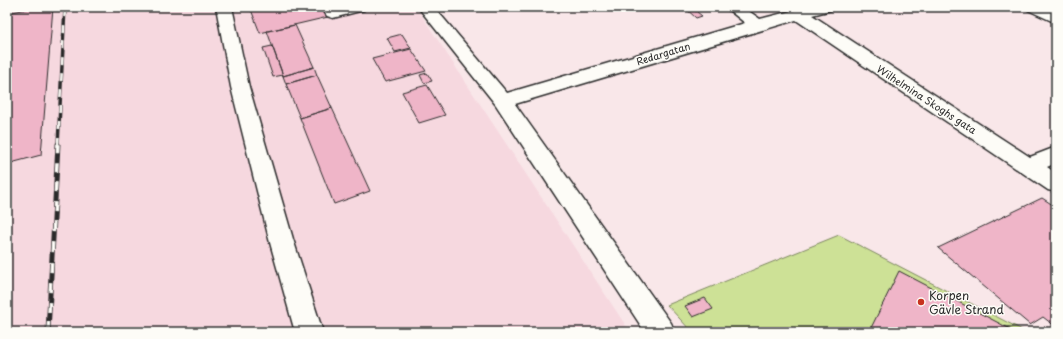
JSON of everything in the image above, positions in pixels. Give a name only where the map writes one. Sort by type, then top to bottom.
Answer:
[{"type":"street","points":[[224,7],[240,87],[281,239],[309,332]]},
{"type":"street","points":[[333,13],[358,7]]},
{"type":"street","points":[[426,7],[503,101],[661,332]]},
{"type":"street","points":[[733,7],[757,25]]},
{"type":"street","name":"Redargatan","points":[[503,101],[757,25],[825,7]]},
{"type":"street","points":[[1034,7],[1056,18]]},
{"type":"street","name":"Wilhelmina Skoghs gata","points":[[798,14],[1056,184]]},
{"type":"street","points":[[1029,166],[1056,154]]},
{"type":"shaded area","points":[[7,7],[416,7],[630,332],[7,332]]},
{"type":"green space","points":[[839,235],[1026,332],[692,332],[667,305]]},
{"type":"building","points":[[38,7],[53,7],[41,155],[7,164],[7,13]]},
{"type":"building","points":[[250,7],[323,7],[328,17],[260,33]]},
{"type":"building","points":[[684,7],[691,7],[702,16],[696,18]]},
{"type":"building","points":[[295,25],[314,67],[283,76],[267,31]]},
{"type":"building","points":[[402,34],[411,48],[395,52],[387,38]]},
{"type":"building","points":[[272,46],[283,75],[273,77],[263,48]]},
{"type":"building","points":[[411,49],[426,71],[385,82],[372,59]]},
{"type":"building","points":[[314,67],[317,75],[286,84],[283,76]]},
{"type":"building","points":[[427,73],[432,81],[424,83],[420,75]]},
{"type":"building","points":[[317,75],[332,108],[300,118],[286,84]]},
{"type":"building","points":[[427,85],[445,115],[419,123],[402,92]]},
{"type":"building","points":[[332,108],[370,191],[334,204],[300,118]]},
{"type":"building","points":[[1042,198],[1056,207],[1056,327],[1043,317],[1030,325],[938,248]]},
{"type":"building","name":"Korpen Gävle Strand","points":[[899,271],[1016,332],[869,332]]},
{"type":"building","points":[[705,298],[713,309],[693,317],[685,306]]},
{"type":"railway","points":[[58,145],[65,7]]},
{"type":"railway","points":[[48,332],[58,144]]},
{"type":"place","name":"Korpen Gävle Strand","points":[[921,302]]}]
